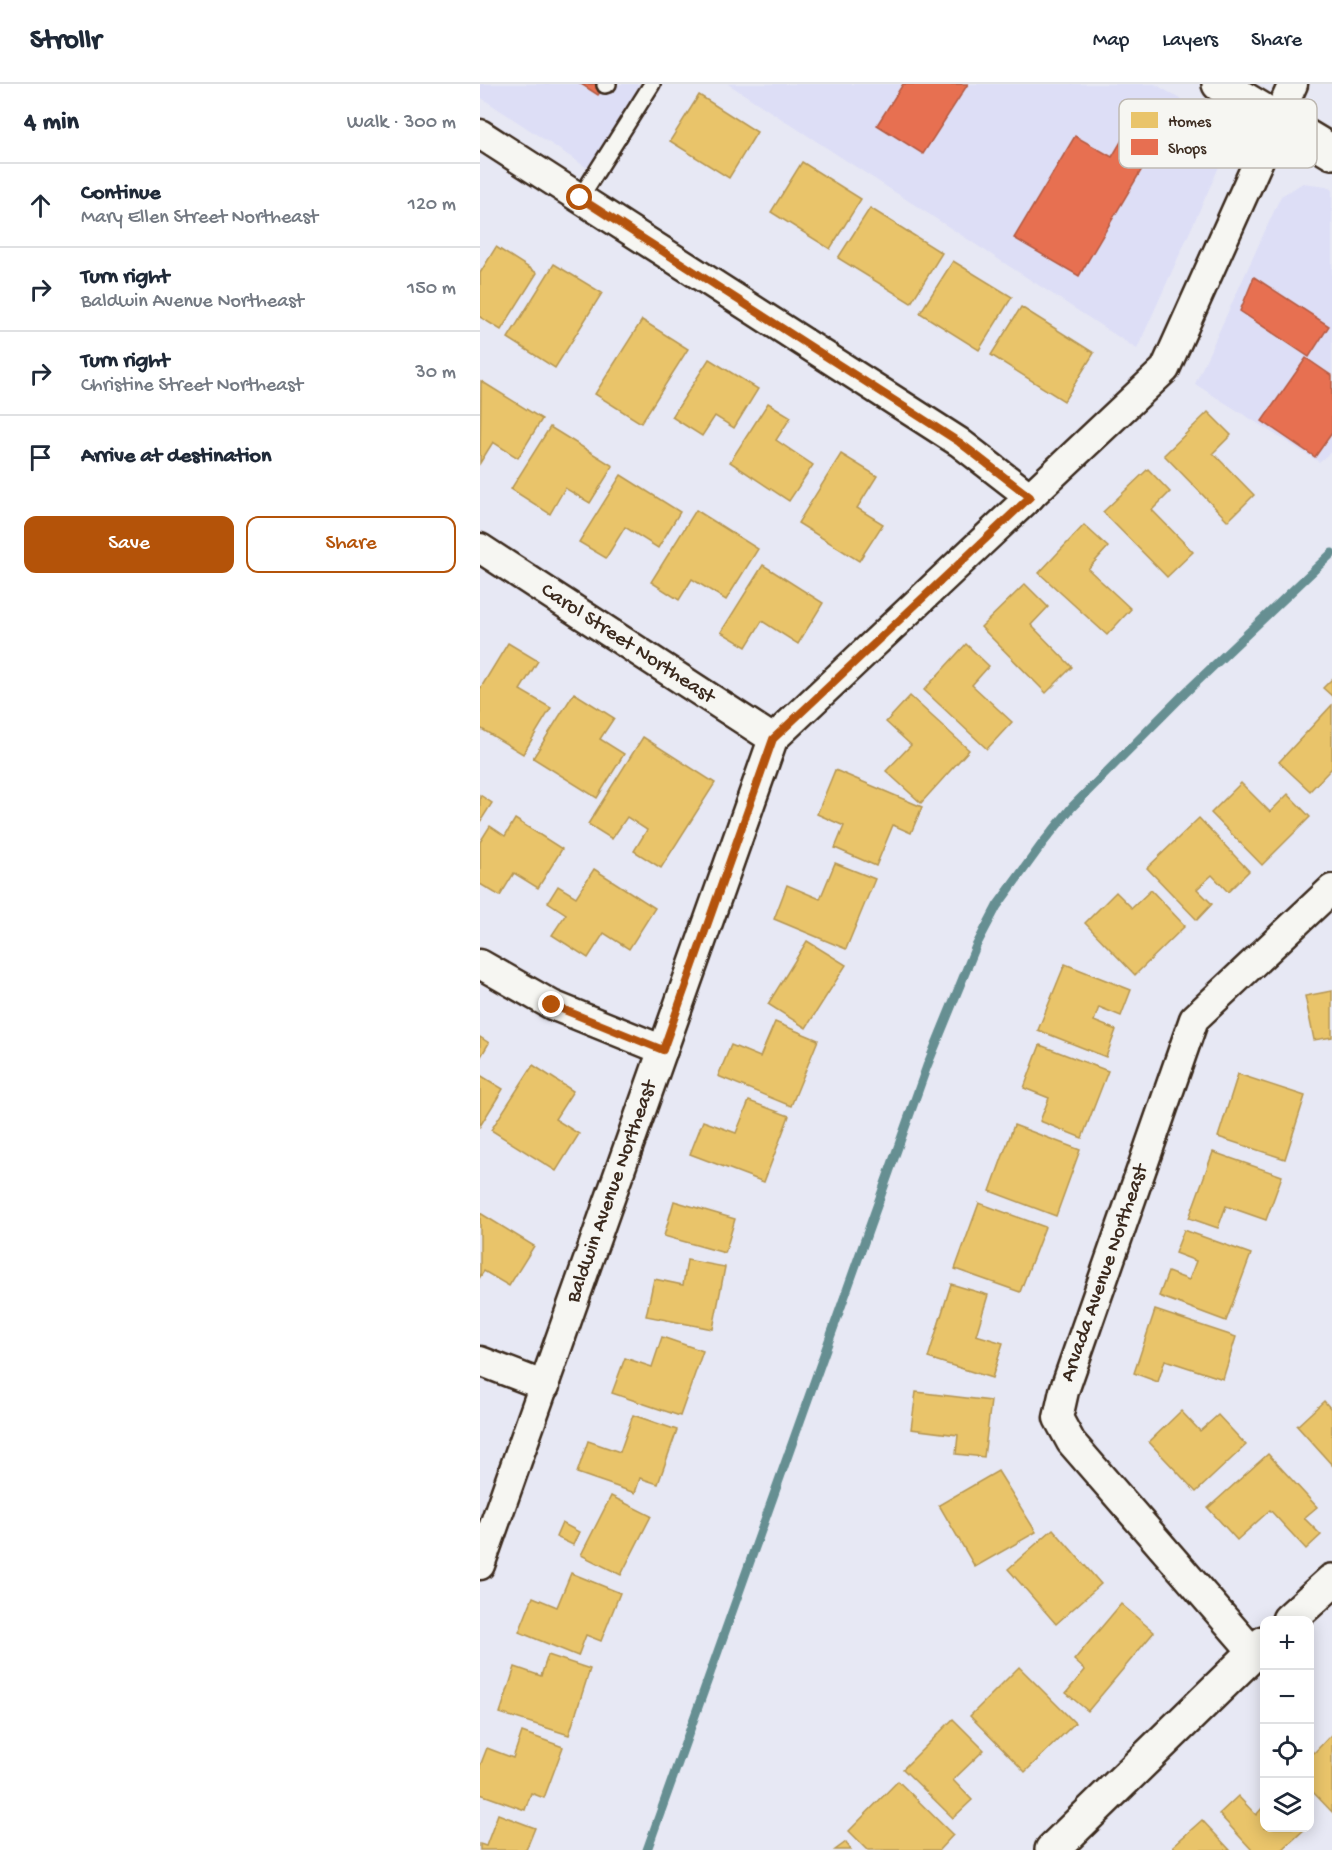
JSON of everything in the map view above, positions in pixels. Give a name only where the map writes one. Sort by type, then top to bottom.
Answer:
[{"type":"street","points":[[1219,84],[1243,99]]},
{"type":"street","name":"Baldwin Avenue Northeast","points":[[1286,99],[1293,84]]},
{"type":"street","points":[[480,134],[959,442],[1030,497]]},
{"type":"street","points":[[1317,143],[1332,152]]},
{"type":"street","name":"Baldwin Avenue Northeast","points":[[480,1565],[773,739],[1165,369],[1254,168]]},
{"type":"street","name":"Carol Street Northeast","points":[[480,548],[773,739]]},
{"type":"street","name":"Arvada Avenue Northeast","points":[[1259,1648],[1071,1442],[1058,1418],[1064,1391],[1194,1019],[1332,890]]},
{"type":"street","points":[[480,964],[552,1005],[663,1050]]},
{"type":"street","points":[[480,1361],[545,1386]]},
{"type":"street","points":[[1293,1616],[1332,1581]]},
{"type":"street","points":[[1052,1850],[1259,1648]]},
{"type":"lane","points":[[580,198],[652,84]]},
{"type":"shaded area","points":[[480,84],[664,84],[604,179],[480,97]]},
{"type":"shaded area","points":[[728,84],[1155,84],[1180,99],[1119,99],[1119,168],[1219,168],[1137,349]]},
{"type":"shaded area","points":[[1303,183],[1326,186],[1332,190],[1332,451],[1319,462],[1195,384],[1281,196]]},
{"type":"building: Homes","points":[[699,95],[757,132],[729,178],[670,141]]},
{"type":"building: Homes","points":[[802,162],[861,199],[830,249],[771,212]]},
{"type":"building: Homes","points":[[870,208],[942,253],[911,303],[838,258]]},
{"type":"building: Homes","points":[[496,247],[537,273],[501,330],[480,317],[480,273]]},
{"type":"building: Homes","points":[[953,261],[1012,297],[979,350],[920,313]]},
{"type":"building: Homes","points":[[554,264],[602,293],[555,368],[508,338]]},
{"type":"building: Homes","points":[[1021,307],[1094,353],[1064,401],[991,355]]},
{"type":"building: Homes","points":[[642,320],[688,349],[641,423],[595,394]]},
{"type":"building: Homes","points":[[709,359],[758,389],[734,428],[715,416],[702,436],[672,417]]},
{"type":"building: Homes","points":[[481,381],[542,419],[518,458],[493,442],[480,463]]},
{"type":"building: Homes","points":[[768,403],[791,417],[776,440],[813,465],[789,501],[730,462]]},
{"type":"building: Homes","points":[[1208,412],[1231,435],[1213,453],[1254,495],[1228,521],[1164,455]]},
{"type":"building: Homes","points":[[550,427],[613,466],[590,503],[565,488],[550,514],[511,489]]},
{"type":"building: Homes","points":[[841,454],[877,476],[857,508],[883,524],[859,561],[798,523]]},
{"type":"building: Homes","points":[[1148,469],[1170,492],[1152,510],[1193,552],[1167,577],[1103,512]]},
{"type":"building: Homes","points":[[621,475],[680,512],[658,548],[625,527],[606,558],[579,542]]},
{"type":"building: Homes","points":[[696,510],[758,549],[726,600],[692,579],[679,600],[651,582]]},
{"type":"building: Homes","points":[[1084,525],[1108,547],[1088,569],[1131,609],[1107,635],[1039,573]]},
{"type":"building: Homes","points":[[763,565],[823,603],[798,644],[762,621],[746,647],[721,632]]},
{"type":"building: Homes","points":[[1025,584],[1048,607],[1031,625],[1072,667],[1046,693],[981,627]]},
{"type":"building: Homes","points":[[508,643],[538,661],[520,690],[551,708],[523,754],[480,728],[480,689]]},
{"type":"building: Homes","points":[[966,644],[989,666],[972,685],[1012,722],[987,749],[924,690]]},
{"type":"building: Homes","points":[[1332,679],[1332,696],[1323,688]]},
{"type":"building: Homes","points":[[574,693],[614,718],[600,739],[624,754],[597,798],[533,758]]},
{"type":"building: Homes","points":[[910,696],[969,750],[921,803],[886,771],[911,745],[886,722]]},
{"type":"building: Homes","points":[[1332,705],[1332,768],[1310,791],[1279,762]]},
{"type":"building: Homes","points":[[643,737],[715,783],[661,868],[634,851],[647,830],[627,817],[612,839],[588,824]]},
{"type":"building: Homes","points":[[835,770],[922,807],[911,833],[893,825],[876,866],[835,848],[844,826],[817,814]]},
{"type":"building: Homes","points":[[1241,783],[1270,812],[1288,794],[1310,817],[1262,865],[1211,813]]},
{"type":"building: Homes","points":[[480,795],[492,803],[480,822]]},
{"type":"building: Homes","points":[[1199,818],[1249,871],[1228,892],[1212,875],[1197,889],[1212,904],[1197,920],[1147,868]]},
{"type":"building: Homes","points":[[515,819],[562,849],[538,888],[514,873],[500,896],[480,884],[480,842],[490,826],[505,836]]},
{"type":"building: Homes","points":[[835,863],[875,879],[846,949],[774,919],[787,885],[820,899]]},
{"type":"building: Homes","points":[[594,869],[655,908],[629,949],[604,933],[588,958],[552,935],[566,914],[548,902],[558,886],[576,897]]},
{"type":"building: Homes","points":[[1151,890],[1185,926],[1135,975],[1085,923],[1116,892],[1132,908]]},
{"type":"building: Homes","points":[[807,941],[846,965],[806,1028],[768,1004]]},
{"type":"building: Homes","points":[[1065,964],[1131,990],[1121,1016],[1099,1007],[1094,1021],[1116,1030],[1106,1057],[1038,1030]]},
{"type":"building: Homes","points":[[1332,991],[1332,1037],[1314,1040],[1305,996]]},
{"type":"building: Homes","points":[[775,1022],[818,1040],[791,1106],[718,1076],[731,1045],[760,1057]]},
{"type":"building: Homes","points":[[480,1037],[489,1043],[480,1058]]},
{"type":"building: Homes","points":[[1040,1045],[1108,1071],[1082,1138],[1040,1121],[1049,1098],[1024,1088]]},
{"type":"building: Homes","points":[[533,1065],[573,1091],[555,1119],[579,1134],[556,1171],[491,1130]]},
{"type":"building: Homes","points":[[1238,1074],[1305,1096],[1285,1159],[1218,1137]]},
{"type":"building: Homes","points":[[480,1075],[503,1089],[480,1126]]},
{"type":"building: Homes","points":[[749,1101],[789,1116],[764,1182],[690,1154],[703,1121],[736,1133]]},
{"type":"building: Homes","points":[[1014,1125],[1080,1150],[1056,1216],[990,1191]]},
{"type":"building: Homes","points":[[1213,1152],[1282,1176],[1266,1220],[1226,1206],[1218,1228],[1189,1218]]},
{"type":"building: Homes","points":[[674,1201],[735,1219],[725,1253],[664,1236]]},
{"type":"building: Homes","points":[[979,1203],[1045,1227],[1020,1292],[955,1269]]},
{"type":"building: Homes","points":[[480,1213],[534,1246],[509,1286],[484,1271],[480,1277]]},
{"type":"building: Homes","points":[[1184,1230],[1251,1254],[1226,1321],[1159,1296],[1168,1272],[1189,1280],[1196,1261],[1175,1253]]},
{"type":"building: Homes","points":[[687,1260],[725,1267],[713,1329],[646,1316],[654,1279],[683,1285]]},
{"type":"building: Homes","points":[[951,1284],[988,1295],[976,1335],[1003,1343],[992,1378],[928,1358]]},
{"type":"building: Homes","points":[[1155,1310],[1236,1337],[1223,1379],[1165,1360],[1158,1382],[1134,1373]]},
{"type":"building: Homes","points":[[662,1337],[703,1351],[680,1416],[612,1393],[625,1358],[652,1367]]},
{"type":"building: Homes","points":[[916,1392],[991,1401],[984,1457],[956,1454],[958,1435],[911,1429]]},
{"type":"building: Homes","points":[[1324,1401],[1332,1410],[1332,1465],[1297,1426]]},
{"type":"building: Homes","points":[[1181,1411],[1200,1431],[1218,1415],[1246,1445],[1196,1492],[1149,1442]]},
{"type":"building: Homes","points":[[633,1415],[677,1430],[658,1484],[640,1478],[635,1493],[577,1473],[588,1441],[620,1452]]},
{"type":"building: Homes","points":[[1268,1454],[1317,1507],[1304,1518],[1321,1535],[1306,1549],[1270,1510],[1237,1540],[1208,1508]]},
{"type":"building: Homes","points":[[998,1471],[1036,1532],[975,1567],[939,1505]]},
{"type":"building: Homes","points":[[611,1496],[651,1516],[621,1575],[581,1555]]},
{"type":"building: Homes","points":[[562,1523],[579,1532],[573,1545],[556,1537]]},
{"type":"building: Homes","points":[[1053,1529],[1101,1584],[1056,1624],[1008,1569]]},
{"type":"building: Homes","points":[[571,1573],[620,1593],[601,1641],[586,1635],[578,1656],[519,1632],[533,1597],[557,1607]]},
{"type":"building: Homes","points":[[1121,1604],[1154,1632],[1088,1711],[1066,1693],[1085,1670],[1074,1660]]},
{"type":"building: Homes","points":[[548,1655],[590,1669],[569,1735],[500,1713],[515,1667],[541,1676]]},
{"type":"building: Homes","points":[[1019,1667],[1075,1723],[1025,1772],[970,1716]]},
{"type":"building: Homes","points":[[953,1719],[984,1750],[953,1780],[972,1800],[953,1818],[903,1769]]},
{"type":"building: Homes","points":[[522,1732],[563,1747],[544,1798],[531,1793],[525,1810],[480,1794],[480,1766],[487,1748],[513,1758]]},
{"type":"building: Homes","points":[[1332,1734],[1332,1812],[1314,1793],[1314,1753]]},
{"type":"building: Homes","points":[[898,1781],[953,1835],[939,1850],[868,1850],[849,1831]]},
{"type":"building: Homes","points":[[1238,1796],[1256,1815],[1260,1810],[1260,1832],[1302,1832],[1282,1850],[1252,1850],[1219,1814]]},
{"type":"building: Homes","points":[[498,1814],[535,1828],[526,1850],[480,1850],[480,1844],[486,1846]]},
{"type":"building: Homes","points":[[1202,1820],[1230,1850],[1177,1850],[1173,1846]]},
{"type":"building: Homes","points":[[846,1842],[851,1850],[835,1850]]},
{"type":"building: Shops","points":[[581,84],[606,84],[598,95]]},
{"type":"building: Shops","points":[[903,84],[968,84],[923,154],[877,125]]},
{"type":"building: Shops","points":[[1075,136],[1112,157],[1119,145],[1119,168],[1143,168],[1079,276],[1014,238]]},
{"type":"building: Shops","points":[[1254,277],[1329,326],[1309,357],[1240,311]]},
{"type":"building: Shops","points":[[1306,358],[1332,376],[1332,433],[1315,457],[1262,421]]},
{"type":"waterway","points":[[647,1850],[927,1066],[976,946],[997,906],[1072,807],[1183,695],[1332,553]]},
{"type":"route","points":[[552,1005],[663,1050],[773,739],[1030,497],[959,442],[580,198]]}]
